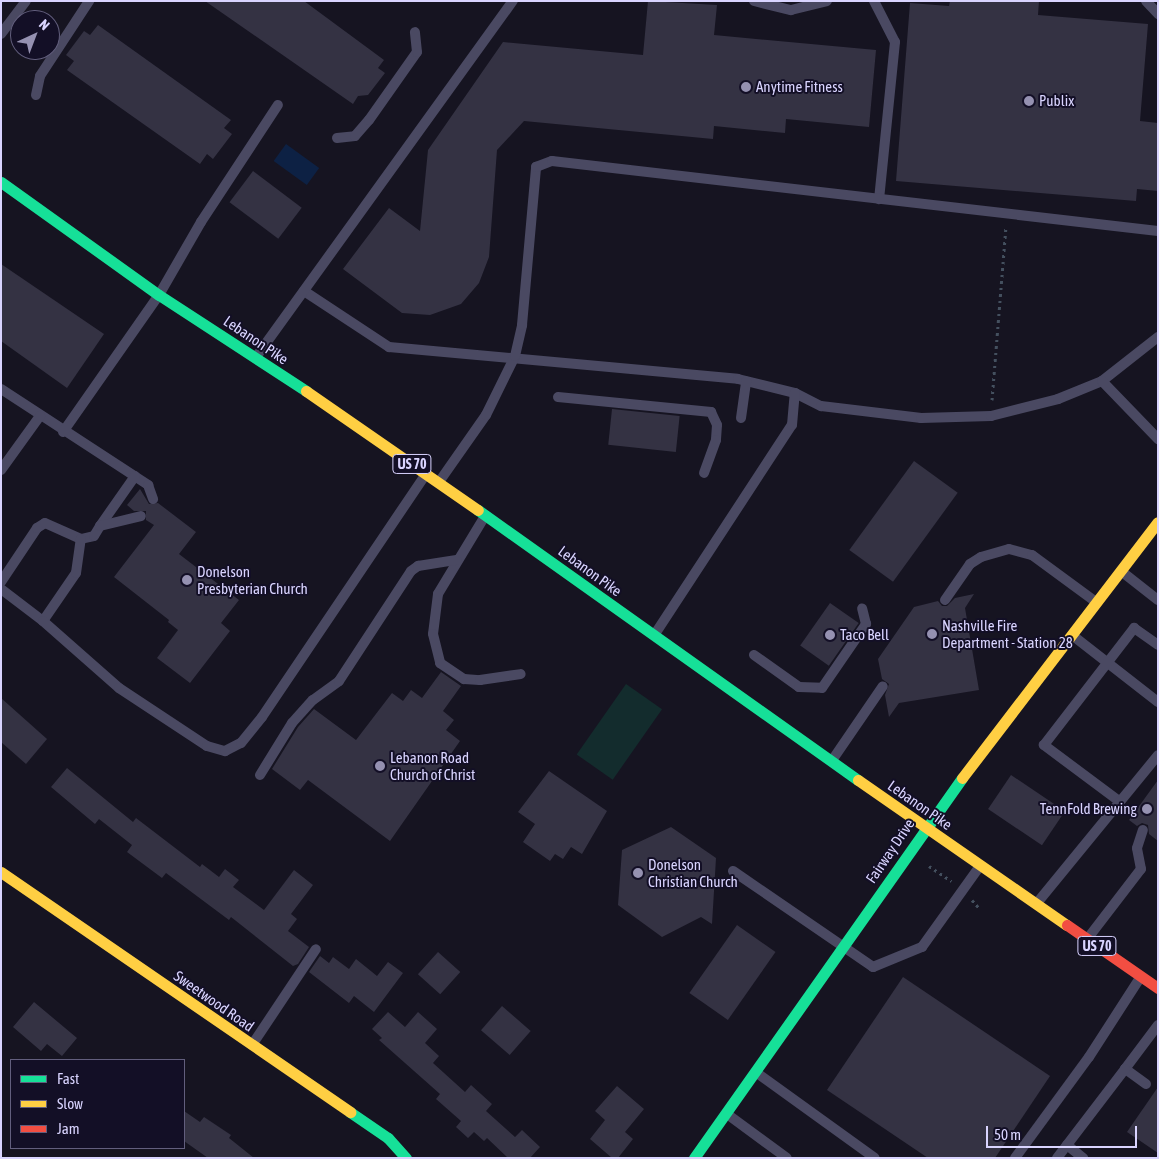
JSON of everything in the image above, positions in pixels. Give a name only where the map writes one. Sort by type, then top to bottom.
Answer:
[{"type":"main road","name":"Lebanon Pike","points":[[1,182],[159,295],[256,358],[485,515],[980,865],[1158,988]]},
{"type":"main road","name":"Fairway Drive","points":[[694,1158],[756,1073],[925,826],[1158,522]]},
{"type":"main road","name":"Sweetwood Road","points":[[1,872],[388,1138],[406,1158]]},
{"type":"lane","points":[[1,34],[26,1]]},
{"type":"lane","points":[[36,95],[40,76],[89,1]]},
{"type":"lane","points":[[256,358],[513,1]]},
{"type":"lane","points":[[754,1],[791,10],[827,1]]},
{"type":"lane","points":[[874,1],[895,42],[879,199]]},
{"type":"lane","points":[[1146,1],[1158,14]]},
{"type":"lane","points":[[337,138],[355,136],[369,120],[417,52],[415,32]]},
{"type":"lane","points":[[63,432],[159,295],[201,222],[278,106]]},
{"type":"lane","points":[[438,483],[486,415],[515,356],[522,325],[536,167],[552,162],[1158,230]]},
{"type":"lane","points":[[304,291],[388,347],[515,356],[746,381],[795,394],[821,406],[881,415],[960,419],[991,416],[1058,399],[1102,381],[1158,337]]},
{"type":"lane","points":[[741,418],[746,381]]},
{"type":"lane","points":[[1102,381],[1158,439]]},
{"type":"lane","points":[[1,389],[63,432],[148,485],[153,498]]},
{"type":"lane","points":[[655,635],[792,425],[795,394]]},
{"type":"lane","points":[[558,397],[711,412],[717,425],[716,440],[704,472]]},
{"type":"lane","points":[[1,470],[40,416]]},
{"type":"lane","points":[[1,589],[44,621],[119,688],[207,746],[225,751],[241,743],[262,717],[426,474]]},
{"type":"lane","points":[[1,582],[37,528],[44,523],[82,539],[94,536],[135,476]]},
{"type":"lane","points":[[485,515],[438,594],[433,634],[440,663],[464,679],[480,680],[521,674]]},
{"type":"lane","points":[[100,526],[141,516]]},
{"type":"lane","points":[[44,621],[76,572],[82,539]]},
{"type":"lane","points":[[944,600],[970,564],[982,557],[1009,549],[1032,555],[1096,602]]},
{"type":"lane","points":[[260,775],[274,748],[313,700],[339,681],[411,570],[418,566],[457,560]]},
{"type":"lane","points":[[1120,570],[1158,600]]},
{"type":"lane","points":[[754,655],[799,688],[822,688],[866,624],[862,608]]},
{"type":"lane","points":[[1119,802],[1044,745],[1134,628],[1158,645]]},
{"type":"lane","points":[[1071,634],[1158,702]]},
{"type":"lane","points":[[832,760],[883,686]]},
{"type":"lane","points":[[1036,904],[1158,754]]},
{"type":"lane","points":[[1088,939],[1141,869],[1137,848],[1143,830]]},
{"type":"lane","points":[[734,870],[873,967],[922,947],[980,865]]},
{"type":"lane","points":[[252,1046],[316,949]]},
{"type":"lane","points":[[1015,1158],[1090,1057],[1141,977]]},
{"type":"lane","points":[[1058,1158],[1125,1069],[1154,1039],[1158,1025]]},
{"type":"lane","points":[[1125,1069],[1146,1084]]},
{"type":"lane","points":[[756,1073],[875,1158]]},
{"type":"lane","points":[[726,1114],[787,1158]]},
{"type":"lane","points":[[1067,1145],[1083,1158]]},
{"type":"path","points":[[992,402],[1007,214]]},
{"type":"green space","points":[[626,684],[662,709],[613,780],[577,754]]},
{"type":"water","points":[[286,144],[319,168],[307,185],[274,161]]},
{"type":"building","points":[[205,1],[304,1],[384,60],[378,68],[385,73],[368,95],[358,96],[353,104]]},
{"type":"building","points":[[648,1],[717,5],[714,35],[876,50],[869,127],[786,119],[785,133],[714,126],[713,139],[524,121],[497,150],[489,257],[479,283],[461,304],[430,315],[402,313],[343,269],[389,208],[420,231],[428,150],[503,42],[643,55]]},
{"type":"building","points":[[950,1],[1039,1],[1038,15],[1148,24],[1140,121],[1158,123],[1158,191],[1137,189],[1136,201],[896,181],[910,3],[949,6]]},
{"type":"building","points":[[98,25],[231,120],[224,128],[232,134],[213,159],[207,154],[200,164],[67,70],[74,61],[66,55],[84,31],[90,35]]},
{"type":"building","points":[[253,171],[302,208],[278,239],[230,202]]},
{"type":"building","points":[[1,264],[104,334],[67,388],[1,341]]},
{"type":"building","points":[[612,409],[680,416],[676,452],[608,445]]},
{"type":"building","points":[[914,461],[958,493],[893,582],[849,550]]},
{"type":"building","points":[[140,489],[149,504],[158,503],[196,532],[179,554],[239,600],[221,623],[230,631],[190,683],[157,658],[178,630],[168,622],[169,620],[114,577],[154,525],[146,520],[146,511],[134,511],[127,505]]},
{"type":"building","name":"Nashville Fire Department - Station 28","points":[[974,594],[965,608],[979,690],[899,703],[889,717],[885,695],[889,684],[882,679],[878,659],[914,607],[938,601],[942,606],[947,606],[955,598]]},
{"type":"building","name":"Taco Bell","points":[[830,603],[859,623],[829,666],[800,646]]},
{"type":"building","points":[[441,672],[461,686],[443,711],[454,720],[446,730],[460,741],[390,841],[308,780],[300,790],[272,769],[298,727],[314,709],[356,740],[392,693],[403,701],[411,690],[422,698]]},
{"type":"building","points":[[1,698],[47,739],[26,764],[1,742]]},
{"type":"building","points":[[67,768],[133,822],[136,818],[200,867],[202,864],[219,877],[225,869],[239,880],[233,887],[264,910],[294,870],[313,885],[291,914],[297,919],[288,931],[309,947],[298,964],[293,966],[231,917],[229,920],[166,873],[162,878],[127,852],[132,845],[99,819],[95,824],[51,787]]},
{"type":"building","points":[[549,771],[607,811],[582,854],[571,847],[563,859],[555,854],[550,861],[523,842],[535,824],[518,812]]},
{"type":"building","points":[[1011,775],[1065,811],[1042,845],[988,809]]},
{"type":"building","name":"TennFold Brewing","points":[[1158,780],[1158,841],[1149,834],[1148,825],[1142,823],[1137,826],[1129,820]]},
{"type":"building","points":[[671,827],[716,858],[712,924],[701,917],[662,937],[618,905],[622,850]]},
{"type":"building","points":[[737,925],[776,952],[728,1020],[689,993]]},
{"type":"building","points":[[438,952],[460,972],[440,994],[418,974]]},
{"type":"building","points":[[320,956],[329,963],[333,957],[349,969],[356,959],[377,976],[388,962],[403,973],[374,1012],[354,996],[349,1003],[309,972]]},
{"type":"building","points":[[903,977],[1050,1076],[995,1158],[928,1158],[827,1090]]},
{"type":"building","points":[[34,1002],[77,1038],[62,1056],[47,1044],[41,1051],[13,1027]]},
{"type":"building","points":[[502,1006],[531,1031],[510,1055],[481,1030]]},
{"type":"building","points":[[388,1012],[405,1027],[418,1012],[437,1029],[425,1043],[439,1056],[433,1063],[465,1092],[471,1085],[492,1104],[486,1111],[515,1137],[522,1130],[540,1147],[530,1158],[508,1158],[487,1138],[484,1141],[474,1132],[468,1138],[456,1127],[461,1121],[436,1099],[440,1094],[379,1040],[382,1038],[372,1029]]},
{"type":"building","points":[[617,1086],[644,1109],[625,1132],[633,1139],[618,1158],[612,1158],[590,1139],[605,1120],[595,1111]]},
{"type":"building","points":[[1158,1087],[1158,1153],[1127,1132]]},
{"type":"building","points":[[185,1112],[200,1122],[204,1117],[231,1135],[229,1138],[254,1158],[208,1158],[185,1142]]},
{"type":"traffic: fast","points":[[1,182],[159,295],[306,391]]},
{"type":"traffic: fast","points":[[478,510],[858,780]]},
{"type":"traffic: fast","points":[[694,1158],[962,778]]},
{"type":"traffic: fast","points":[[350,1112],[388,1138],[406,1158]]},
{"type":"traffic: slow","points":[[306,391],[478,510]]},
{"type":"traffic: slow","points":[[962,778],[1158,522]]},
{"type":"traffic: slow","points":[[858,780],[1067,925]]},
{"type":"traffic: slow","points":[[1,872],[350,1112]]},
{"type":"traffic: jam","points":[[1067,925],[1158,988]]},
{"type":"place","name":"Anytime Fitness","points":[[746,87]]},
{"type":"place","name":"Publix","points":[[1029,101]]},
{"type":"place","name":"Donelson Presbyterian Church","points":[[187,580]]},
{"type":"place","name":"Nashville Fire Department - Station 28","points":[[932,634]]},
{"type":"place","name":"Taco Bell","points":[[830,635]]},
{"type":"place","name":"Lebanon Road Church of Christ","points":[[380,766]]},
{"type":"place","name":"TennFold Brewing","points":[[1147,809]]},
{"type":"place","name":"Donelson Christian Church","points":[[638,873]]}]
